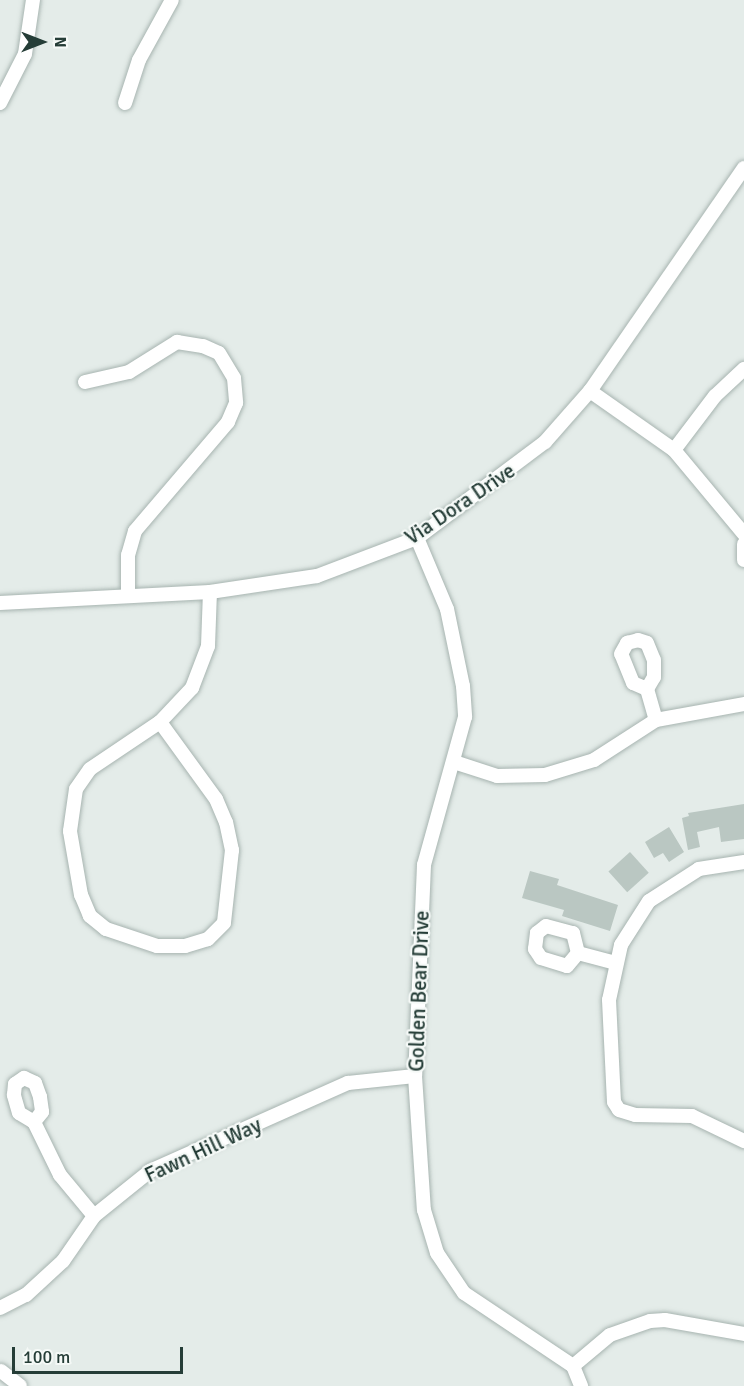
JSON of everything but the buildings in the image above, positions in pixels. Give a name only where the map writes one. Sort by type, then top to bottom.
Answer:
[{"type":"street","points":[[0,103],[25,54],[33,0]]},
{"type":"street","points":[[125,103],[139,60],[172,0]]},
{"type":"street","name":"Via Dora Drive","points":[[0,603],[210,592],[317,576],[417,538],[545,442],[590,391],[744,168]]},
{"type":"street","points":[[85,382],[129,372],[177,342],[203,346],[219,353],[234,378],[236,403],[228,422],[135,531],[128,555],[128,596]]},
{"type":"street","points":[[674,450],[715,396],[744,369]]},
{"type":"street","points":[[590,391],[674,450],[744,534]]},
{"type":"street","name":"Golden Bear Drive","points":[[417,538],[447,609],[463,686],[465,717],[424,865],[415,1076],[424,1210],[437,1253],[464,1293],[573,1366]]},
{"type":"street","points":[[744,544],[744,560]]},
{"type":"street","points":[[160,722],[216,799],[226,822],[232,850],[224,923],[208,939],[185,946],[157,946],[106,929],[90,916],[81,896],[70,831],[76,789],[90,769],[160,722],[192,688],[208,646],[210,592]]},
{"type":"street","points":[[647,689],[656,720]]},
{"type":"street","points":[[454,762],[497,776],[545,775],[594,760],[656,720],[744,704]]},
{"type":"street","points":[[744,862],[699,870],[662,890],[633,923],[615,963],[609,1000],[614,1102],[624,1113],[692,1116],[744,1141]]},
{"type":"street","points":[[578,953],[615,963]]},
{"type":"street","name":"Fawn Hill Way","points":[[0,1308],[26,1295],[63,1261],[94,1216],[150,1171],[348,1083],[415,1076]]},
{"type":"street","points":[[34,1122],[60,1175],[94,1216]]},
{"type":"street","points":[[581,1386],[573,1366],[610,1335],[650,1321],[665,1320],[744,1334]]},
{"type":"street","points":[[0,1370],[20,1386]]}]
